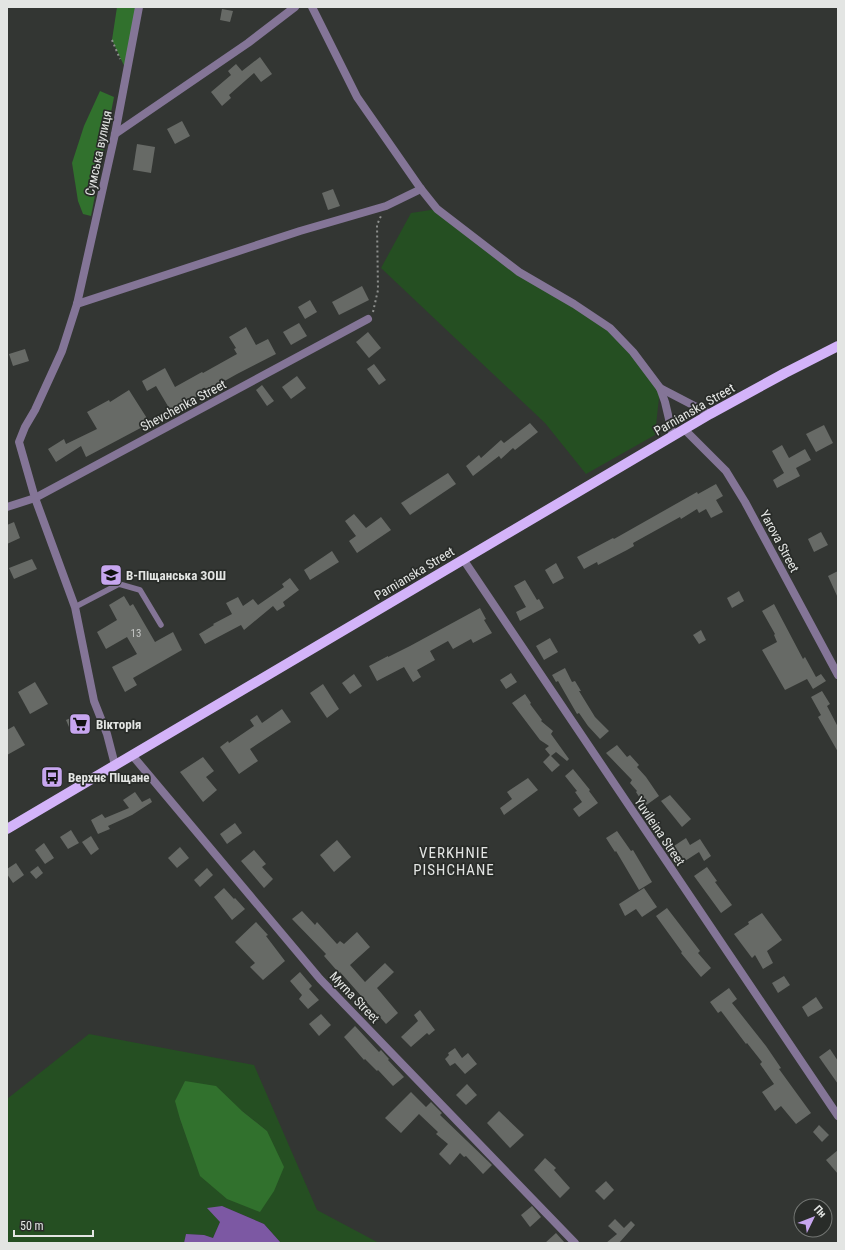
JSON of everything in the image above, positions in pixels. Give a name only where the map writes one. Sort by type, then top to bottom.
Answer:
[{"type":"main road","name":"Parnianska Street","points":[[7,829],[684,429],[785,373],[838,346]]},
{"type":"street","name":"Сумська вулиця","points":[[115,765],[107,734],[94,701],[75,607],[35,498],[20,442],[25,427],[35,410],[62,351],[77,304],[115,134],[139,7]]},
{"type":"street","points":[[115,134],[248,43],[295,7]]},
{"type":"street","points":[[312,7],[357,97],[421,189],[437,209],[517,270],[574,304],[610,328],[633,352],[660,388],[673,436]]},
{"type":"street","points":[[77,304],[271,240],[386,206],[421,189]]},
{"type":"street","name":"Shevchenka Street","points":[[7,507],[35,498],[368,319]]},
{"type":"street","points":[[660,388],[710,414]]},
{"type":"street","name":"Yarova Street","points":[[684,429],[726,471],[745,502],[838,675]]},
{"type":"street","name":"Yuvileina Street","points":[[463,559],[838,1116]]},
{"type":"street","name":"Myrna Street","points":[[132,755],[320,979],[575,1243]]},
{"type":"lane","points":[[75,607],[119,584],[140,590],[161,625]]},
{"type":"path","points":[[112,40],[127,72]]},
{"type":"path","points":[[368,319],[373,312],[378,290],[377,225],[386,206]]},
{"type":"green space","points":[[117,7],[139,7],[127,72],[112,40]]},
{"type":"green space","points":[[100,91],[114,97],[91,216],[83,214],[78,201],[72,163],[84,126]]},
{"type":"green space","points":[[437,209],[519,272],[610,328],[660,388],[655,435],[586,474],[545,423],[381,268],[411,213]]},
{"type":"green space","points":[[89,1034],[254,1065],[317,1210],[379,1243],[281,1243],[264,1224],[222,1206],[220,1222],[213,1238],[204,1235],[186,1234],[184,1243],[7,1243],[7,1099]],"holes":[[[185,1081],[242,1111],[267,1131],[201,1176],[180,1119],[176,1101]]]},
{"type":"green space","points":[[185,1081],[216,1086],[242,1111],[267,1131],[284,1167],[274,1191],[260,1212],[227,1199],[200,1176],[175,1101]]},
{"type":"shaded area","points":[[222,1206],[264,1224],[281,1243],[184,1243],[186,1234],[204,1235],[213,1238],[220,1222],[207,1208]]},
{"type":"building","points":[[222,9],[233,11],[230,22],[220,20]]},
{"type":"building","points":[[260,57],[272,74],[261,82],[254,73],[229,95],[231,98],[222,106],[211,92],[231,75],[228,71],[236,64],[242,71]]},
{"type":"building","points":[[182,121],[190,136],[175,144],[167,129]]},
{"type":"building","points":[[137,144],[155,147],[151,173],[133,170]]},
{"type":"building","points":[[333,189],[340,206],[328,210],[322,193]]},
{"type":"building","points":[[362,286],[369,300],[339,315],[332,302]]},
{"type":"building","points":[[310,300],[317,312],[305,319],[298,307]]},
{"type":"building","points":[[299,323],[307,336],[291,345],[283,332]]},
{"type":"building","points":[[246,327],[256,345],[268,339],[276,354],[182,405],[183,407],[172,413],[156,386],[147,391],[142,381],[165,368],[175,387],[237,354],[234,349],[236,348],[229,337]]},
{"type":"building","points":[[368,332],[381,348],[369,358],[356,342]]},
{"type":"building","points":[[25,349],[29,361],[13,366],[9,354]]},
{"type":"building","points":[[374,364],[386,380],[379,385],[367,369]]},
{"type":"building","points":[[297,376],[306,388],[291,399],[282,387]]},
{"type":"building","points":[[262,385],[274,401],[267,406],[256,390]]},
{"type":"building","points":[[129,390],[150,423],[86,457],[81,446],[56,462],[48,449],[64,439],[66,444],[97,429],[87,412],[109,400],[110,402]]},
{"type":"building","points":[[530,423],[538,432],[515,450],[513,448],[501,459],[499,456],[473,476],[466,466],[479,455],[481,458],[501,440],[504,443]]},
{"type":"building","points":[[824,425],[833,443],[816,452],[806,434]]},
{"type":"building","points":[[782,445],[789,458],[805,449],[811,460],[796,468],[800,476],[777,488],[773,480],[784,473],[772,451]]},
{"type":"building","points":[[448,473],[456,484],[410,515],[401,503]]},
{"type":"building","points":[[716,484],[723,496],[716,500],[723,512],[711,518],[706,509],[699,513],[697,509],[681,519],[680,517],[633,543],[634,546],[598,565],[597,562],[584,569],[577,557],[613,538],[614,539],[697,492],[698,494]]},
{"type":"building","points":[[354,514],[366,528],[381,517],[391,530],[357,553],[349,541],[356,536],[345,521]]},
{"type":"building","points":[[14,522],[20,538],[7,544],[7,525]]},
{"type":"building","points":[[821,532],[828,545],[814,552],[808,539]]},
{"type":"building","points":[[332,551],[339,562],[310,580],[304,570]]},
{"type":"building","points":[[32,559],[37,569],[14,579],[9,568]]},
{"type":"building","points":[[556,563],[564,578],[553,584],[545,570]]},
{"type":"building","points":[[838,571],[838,598],[828,576]]},
{"type":"building","points":[[290,578],[299,590],[283,602],[285,606],[277,611],[273,606],[244,630],[241,625],[205,644],[199,634],[214,625],[213,624],[232,614],[226,603],[238,597],[243,606],[253,599],[258,605],[284,587],[282,584]]},
{"type":"building","points":[[525,580],[537,600],[539,599],[544,608],[520,621],[516,612],[526,607],[514,586]]},
{"type":"building","points":[[739,591],[744,601],[732,608],[727,598]]},
{"type":"building","points":[[124,596],[130,606],[133,604],[155,642],[173,632],[182,650],[133,678],[137,685],[125,692],[112,667],[137,654],[127,637],[106,649],[97,632],[117,620],[109,605]]},
{"type":"building","points":[[774,604],[803,659],[805,657],[816,677],[821,674],[826,681],[813,689],[807,679],[785,690],[762,650],[777,642],[774,635],[775,634],[762,611]]},
{"type":"building","points":[[480,608],[486,619],[484,620],[492,633],[473,643],[471,639],[453,649],[448,641],[430,651],[435,660],[417,670],[421,677],[413,682],[404,667],[377,681],[369,666],[410,646]]},
{"type":"building","points":[[701,630],[706,640],[699,644],[693,635]]},
{"type":"building","points":[[550,638],[558,652],[544,660],[536,646]]},
{"type":"building","points":[[565,668],[572,682],[575,681],[581,691],[579,691],[595,717],[609,731],[600,739],[579,713],[577,714],[558,681],[556,682],[552,675]]},
{"type":"building","points":[[511,673],[517,682],[506,689],[500,680]]},
{"type":"building","points":[[354,674],[362,686],[350,694],[342,683]]},
{"type":"building","points":[[35,682],[48,704],[30,714],[18,692]]},
{"type":"building","points":[[323,684],[339,709],[327,718],[310,693]]},
{"type":"building","points":[[822,691],[830,704],[827,706],[838,727],[838,752],[818,717],[821,715],[811,697]]},
{"type":"building","points":[[525,694],[531,703],[530,704],[542,720],[541,721],[553,731],[551,734],[569,759],[567,761],[556,752],[551,756],[560,765],[552,772],[543,762],[550,755],[545,749],[549,746],[540,740],[512,703]]},
{"type":"building","points":[[282,709],[291,722],[250,749],[258,761],[239,774],[220,747],[228,741],[229,743],[254,726],[250,720],[257,715],[262,723]]},
{"type":"building","name":"Вікторія","points":[[80,714],[86,729],[72,734],[66,720]]},
{"type":"building","points":[[14,726],[25,745],[7,755],[7,730]]},
{"type":"building","points":[[617,745],[627,757],[630,755],[639,765],[637,767],[659,796],[645,806],[636,792],[637,791],[630,783],[632,780],[606,753]]},
{"type":"building","points":[[203,757],[214,771],[206,777],[217,790],[203,802],[180,772]]},
{"type":"building","points":[[573,769],[590,790],[589,791],[598,803],[579,817],[573,809],[582,802],[575,792],[577,791],[565,776]]},
{"type":"building","points":[[528,778],[538,790],[504,815],[500,808],[512,799],[507,792]]},
{"type":"building","points":[[135,792],[142,802],[150,798],[152,802],[132,815],[108,826],[110,829],[98,834],[91,820],[102,814],[105,818],[129,808],[123,800]]},
{"type":"building","points":[[670,795],[691,819],[682,827],[661,801]]},
{"type":"building","points":[[235,823],[242,833],[227,844],[220,834]]},
{"type":"building","points":[[71,830],[79,843],[68,849],[60,837]]},
{"type":"building","points":[[617,831],[631,851],[633,850],[652,882],[639,890],[616,851],[615,852],[606,838]]},
{"type":"building","points":[[91,836],[99,849],[91,855],[82,842]]},
{"type":"building","points":[[686,838],[690,845],[700,839],[711,856],[704,861],[699,852],[685,861],[674,846]]},
{"type":"building","points":[[337,840],[351,857],[334,872],[320,855]]},
{"type":"building","points":[[44,843],[54,858],[45,864],[35,850]]},
{"type":"building","points":[[180,847],[189,858],[177,868],[168,858]]},
{"type":"building","points":[[254,850],[266,864],[262,867],[273,879],[264,888],[241,861]]},
{"type":"building","points":[[16,863],[24,875],[13,883],[7,874],[7,869]]},
{"type":"building","points":[[38,866],[43,873],[36,879],[30,872]]},
{"type":"building","points":[[707,867],[717,881],[715,882],[732,905],[721,913],[694,876]]},
{"type":"building","points":[[207,868],[213,875],[200,887],[194,880]]},
{"type":"building","points":[[224,888],[245,909],[232,920],[214,897]]},
{"type":"building","points":[[644,888],[657,907],[642,917],[636,909],[625,916],[619,904]]},
{"type":"building","points":[[667,908],[700,951],[698,953],[711,968],[701,977],[681,953],[682,952],[656,916]]},
{"type":"building","points":[[302,911],[315,925],[317,922],[337,944],[340,941],[344,944],[357,932],[370,947],[350,965],[365,982],[385,963],[394,972],[377,988],[398,1013],[386,1024],[324,956],[326,954],[292,919]]},
{"type":"building","points":[[762,913],[782,940],[767,951],[773,963],[763,969],[755,955],[752,958],[734,934]]},
{"type":"building","points":[[256,922],[268,935],[266,936],[285,961],[263,980],[250,967],[255,963],[235,942]]},
{"type":"building","points":[[300,972],[312,986],[309,989],[319,1000],[308,1009],[299,999],[302,995],[290,981]]},
{"type":"building","points":[[784,976],[790,985],[778,993],[772,983]]},
{"type":"building","points":[[729,988],[737,999],[732,1003],[766,1046],[781,1068],[779,1069],[811,1113],[796,1124],[781,1106],[775,1111],[762,1092],[774,1084],[760,1064],[762,1062],[721,1011],[718,1013],[710,1002]]},
{"type":"building","points":[[816,997],[823,1008],[808,1017],[802,1007]]},
{"type":"building","points":[[420,1010],[435,1030],[429,1035],[427,1033],[411,1047],[401,1037],[418,1021],[414,1015]]},
{"type":"building","points":[[321,1014],[331,1025],[319,1036],[309,1024]]},
{"type":"building","points":[[355,1026],[379,1052],[381,1050],[404,1077],[393,1086],[378,1070],[377,1071],[365,1059],[364,1060],[344,1037]]},
{"type":"building","points":[[455,1048],[462,1058],[468,1053],[477,1064],[465,1074],[455,1063],[450,1066],[445,1059],[449,1055],[448,1053]]},
{"type":"building","points":[[830,1049],[838,1061],[838,1084],[819,1057]]},
{"type":"building","points":[[467,1084],[477,1095],[466,1105],[456,1095]]},
{"type":"building","points":[[411,1092],[426,1107],[431,1102],[442,1113],[440,1115],[492,1165],[483,1174],[466,1156],[464,1157],[460,1153],[450,1165],[439,1154],[448,1144],[436,1134],[438,1132],[419,1114],[401,1133],[385,1118]]},
{"type":"building","points":[[499,1111],[524,1135],[510,1148],[487,1123]]},
{"type":"building","points":[[819,1125],[829,1135],[822,1142],[813,1132]]},
{"type":"building","points":[[838,1150],[838,1174],[826,1160]]},
{"type":"building","points":[[545,1158],[556,1168],[554,1170],[570,1188],[560,1198],[534,1170]]},
{"type":"building","points":[[606,1181],[614,1190],[604,1200],[595,1191]]},
{"type":"building","points":[[532,1206],[541,1217],[530,1227],[521,1215]]},
{"type":"building","points":[[615,1219],[624,1228],[631,1221],[635,1225],[619,1243],[606,1243],[617,1234],[608,1226]]},
{"type":"building","points":[[556,1233],[565,1243],[545,1243]]},
{"type":"place","name":"В-Піщанська ЗОШ","points":[[111,575]]},
{"type":"place","name":"Вікторія","points":[[80,724]]},
{"type":"place","name":"Верхнє Піщане","points":[[52,777]]},
{"type":"district","name":"VERKHNIE PISHCHANE","points":[[454,862]]}]
